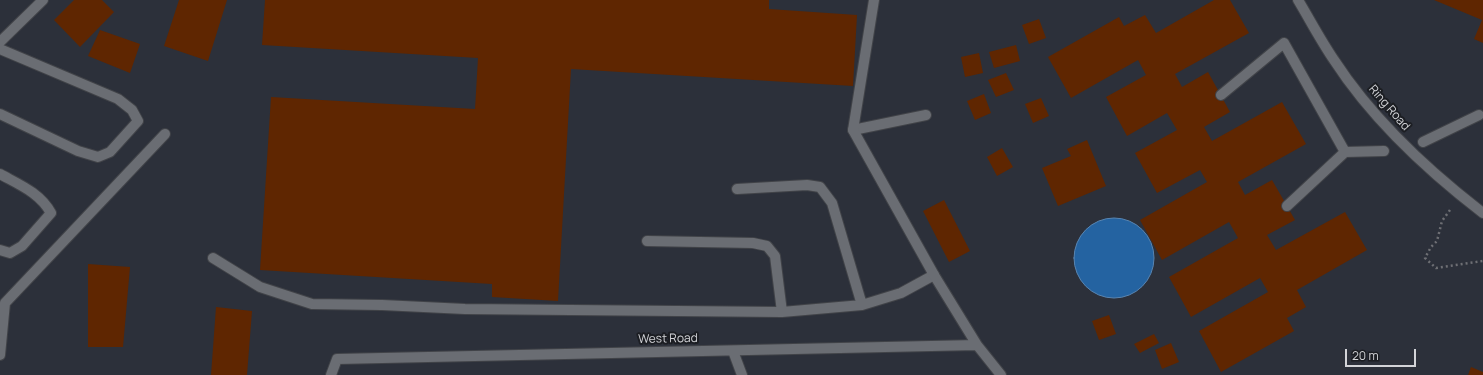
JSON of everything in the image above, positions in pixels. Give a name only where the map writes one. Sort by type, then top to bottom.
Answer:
[{"type":"street","points":[[0,42],[43,0]]},
{"type":"street","points":[[874,0],[853,130],[934,275],[977,345],[1001,375]]},
{"type":"street","name":"Ring Road","points":[[1298,0],[1334,61],[1367,104],[1407,149],[1483,213]]},
{"type":"street","points":[[1221,95],[1284,42],[1346,152]]},
{"type":"street","points":[[0,49],[118,99],[132,110],[138,120],[110,152],[98,157],[78,151],[0,114]]},
{"type":"street","points":[[853,130],[926,115]]},
{"type":"street","points":[[1423,142],[1479,115]]},
{"type":"street","points":[[0,355],[2,301],[165,134]]},
{"type":"street","points":[[1287,206],[1346,152],[1384,151]]},
{"type":"street","points":[[0,174],[34,192],[46,204],[51,214],[22,246],[10,253],[0,250]]},
{"type":"street","points":[[737,189],[807,185],[820,187],[832,203],[862,305]]},
{"type":"street","points":[[647,241],[753,244],[767,246],[775,256],[782,312]]},
{"type":"street","points":[[213,258],[260,287],[312,304],[382,305],[465,309],[782,312],[862,305],[901,293],[934,275]]},
{"type":"street","name":"West Road","points":[[332,375],[337,359],[977,345]]},
{"type":"street","points":[[733,351],[742,375]]},
{"type":"path","points":[[1450,210],[1442,221],[1437,241],[1431,247],[1425,258],[1436,268],[1483,261]]},
{"type":"shaded area","points":[[0,0],[1483,0],[1483,375],[0,375]]},
{"type":"water","points":[[1114,218],[1129,221],[1142,230],[1151,243],[1154,258],[1151,273],[1142,286],[1129,295],[1114,298],[1099,295],[1086,286],[1077,273],[1074,258],[1077,243],[1086,230],[1099,221]]},
{"type":"building","points":[[74,0],[102,0],[114,12],[80,47],[54,20]]},
{"type":"building","points":[[179,0],[227,0],[208,61],[164,46]]},
{"type":"building","points":[[265,0],[769,0],[769,9],[857,15],[853,86],[571,69],[558,301],[492,297],[492,284],[260,270],[271,97],[475,109],[478,58],[262,45]]},
{"type":"building","points":[[1214,0],[1230,0],[1249,33],[1175,74],[1182,87],[1208,72],[1230,112],[1204,127],[1212,141],[1282,102],[1306,144],[1238,182],[1245,195],[1272,180],[1295,220],[1267,235],[1276,250],[1345,212],[1367,250],[1297,290],[1306,307],[1287,318],[1294,331],[1221,372],[1199,331],[1268,292],[1260,278],[1191,317],[1169,277],[1238,238],[1229,222],[1162,260],[1140,220],[1207,182],[1200,170],[1157,193],[1135,153],[1177,130],[1167,113],[1127,136],[1106,97],[1146,75],[1138,60],[1071,98],[1048,57],[1119,17],[1124,26],[1145,15],[1156,33]]},
{"type":"building","points":[[1434,0],[1483,0],[1483,43],[1474,39],[1482,20]]},
{"type":"building","points":[[1039,19],[1046,38],[1029,44],[1022,25]]},
{"type":"building","points":[[100,30],[140,44],[130,73],[88,56]]},
{"type":"building","points":[[1016,45],[1020,61],[994,68],[989,52]]},
{"type":"building","points":[[979,53],[983,73],[965,77],[961,57]]},
{"type":"building","points":[[1006,73],[1014,90],[996,97],[988,80]]},
{"type":"building","points":[[984,94],[991,113],[975,120],[967,101]]},
{"type":"building","points":[[1041,98],[1049,116],[1033,123],[1025,104]]},
{"type":"building","points":[[1087,140],[1106,186],[1058,206],[1042,168],[1071,156],[1067,149]]},
{"type":"building","points":[[1002,148],[1013,167],[997,176],[987,157]]},
{"type":"building","points":[[944,200],[970,251],[949,262],[923,211]]},
{"type":"building","points":[[88,264],[130,267],[123,347],[88,347]]},
{"type":"building","points":[[216,307],[252,311],[247,375],[211,375]]},
{"type":"building","points":[[1109,315],[1116,334],[1099,340],[1092,321]]},
{"type":"building","points":[[1154,334],[1159,343],[1140,353],[1134,344]]},
{"type":"building","points":[[1171,343],[1179,362],[1162,369],[1155,350]]},
{"type":"building","points":[[1471,367],[1483,372],[1483,375],[1468,375]]}]
